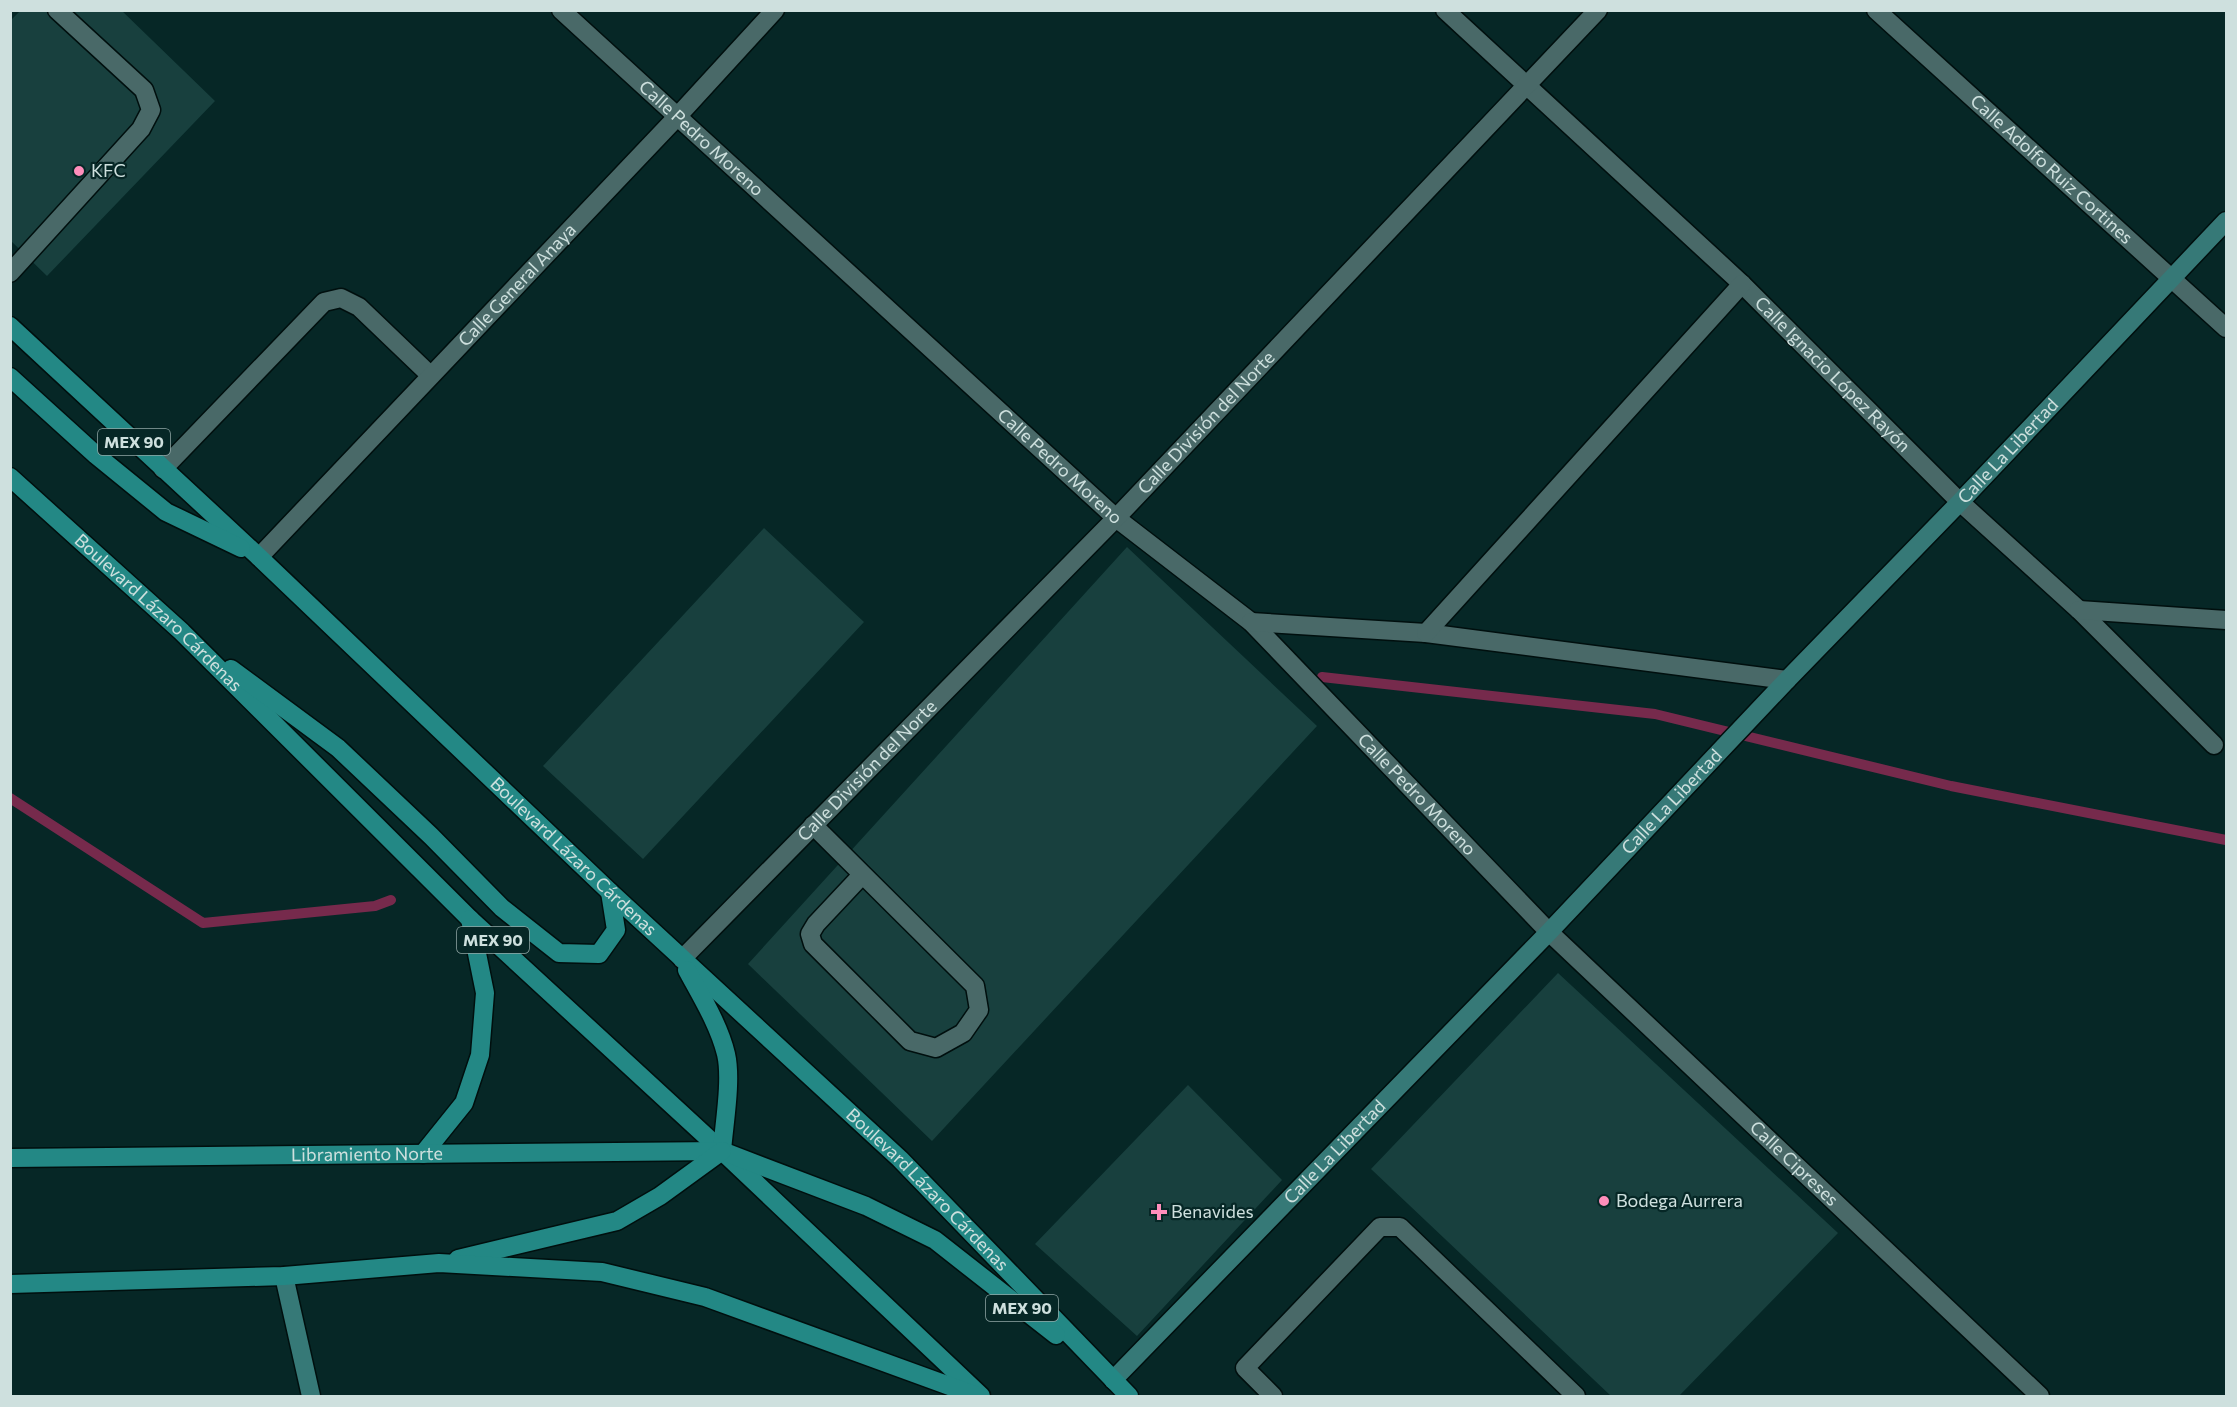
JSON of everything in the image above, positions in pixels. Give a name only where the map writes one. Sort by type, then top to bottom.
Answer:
[{"type":"main road","name":"Boulevard Lázaro Cárdenas","points":[[10,326],[259,557],[610,892],[900,1159],[1128,1396]]},
{"type":"main road","points":[[10,377],[96,455],[166,512],[259,557]]},
{"type":"main road","name":"Boulevard Lázaro Cárdenas","points":[[10,477],[182,632],[470,919],[723,1151],[979,1396]]},
{"type":"main road","points":[[182,632],[338,748],[502,908],[559,953],[599,954],[616,930],[610,892]]},
{"type":"main road","points":[[423,1154],[464,1103],[480,1055],[484,993],[470,919]]},
{"type":"main road","points":[[439,1263],[617,1221],[660,1196],[723,1151],[727,1082],[726,1054],[715,1025],[682,959]]},
{"type":"main road","name":"Libramiento Norte","points":[[10,1158],[723,1151]]},
{"type":"main road","name":"MEX 90","points":[[723,1151],[866,1206],[935,1240],[1111,1378]]},
{"type":"main road","name":"MEX 90","points":[[10,1284],[285,1276],[439,1263],[602,1272],[694,1294],[979,1396]]},
{"type":"street","points":[[10,273],[141,129],[151,110],[144,90],[57,10]]},
{"type":"street","name":"Calle Pedro Moreno","points":[[561,10],[676,118],[1116,518],[1251,622],[1549,933]]},
{"type":"street","name":"Calle General Anaya","points":[[259,557],[429,375],[676,118],[775,10]]},
{"type":"street","name":"Calle Ignacio López Rayón","points":[[1446,10],[1742,284],[1960,502],[2079,610],[2214,745]]},
{"type":"street","name":"Calle División del Norte","points":[[682,959],[1116,518],[1598,10]]},
{"type":"street","name":"Calle Adolfo Ruiz Cortines","points":[[1876,10],[2226,328]]},
{"type":"street","name":"Calle La Libertad","points":[[1111,1378],[1549,933],[1762,705],[1960,502],[2226,221]]},
{"type":"street","points":[[1426,633],[1742,284]]},
{"type":"street","points":[[163,469],[324,302],[341,298],[359,307],[429,375]]},
{"type":"street","points":[[2079,610],[2226,620]]},
{"type":"street","points":[[1251,622],[1426,633],[1787,680]]},
{"type":"street","points":[[813,825],[975,986],[979,1010],[963,1033],[936,1048],[910,1041],[813,944],[810,934],[816,924],[862,874]]},
{"type":"street","name":"Calle Cipreses","points":[[1549,933],[2040,1396]]},
{"type":"street","points":[[1273,1396],[1245,1368],[1380,1227],[1400,1227],[1576,1396]]},
{"type":"street","points":[[285,1276],[311,1396]]},
{"type":"building","name":"KFC","points":[[21,10],[121,10],[215,101],[47,276],[10,240],[10,21]]},
{"type":"building","points":[[764,528],[864,622],[643,859],[543,766]]},
{"type":"building","points":[[1127,547],[1317,726],[932,1141],[748,964]]},
{"type":"building","name":"Bodega Aurrera","points":[[1558,973],[1838,1233],[1679,1396],[1611,1396],[1371,1169]]},
{"type":"building","name":"Benavides","points":[[1188,1085],[1282,1180],[1137,1336],[1035,1244]]},
{"type":"waterway","points":[[1322,677],[1655,714],[1951,786],[2226,840]]},
{"type":"waterway","points":[[10,798],[203,923],[375,906],[391,900]]},
{"type":"place","name":"KFC","points":[[79,171]]},
{"type":"place","name":"Bodega Aurrera","points":[[1604,1201]]},
{"type":"place","name":"Benavides","points":[[1159,1212]]}]
